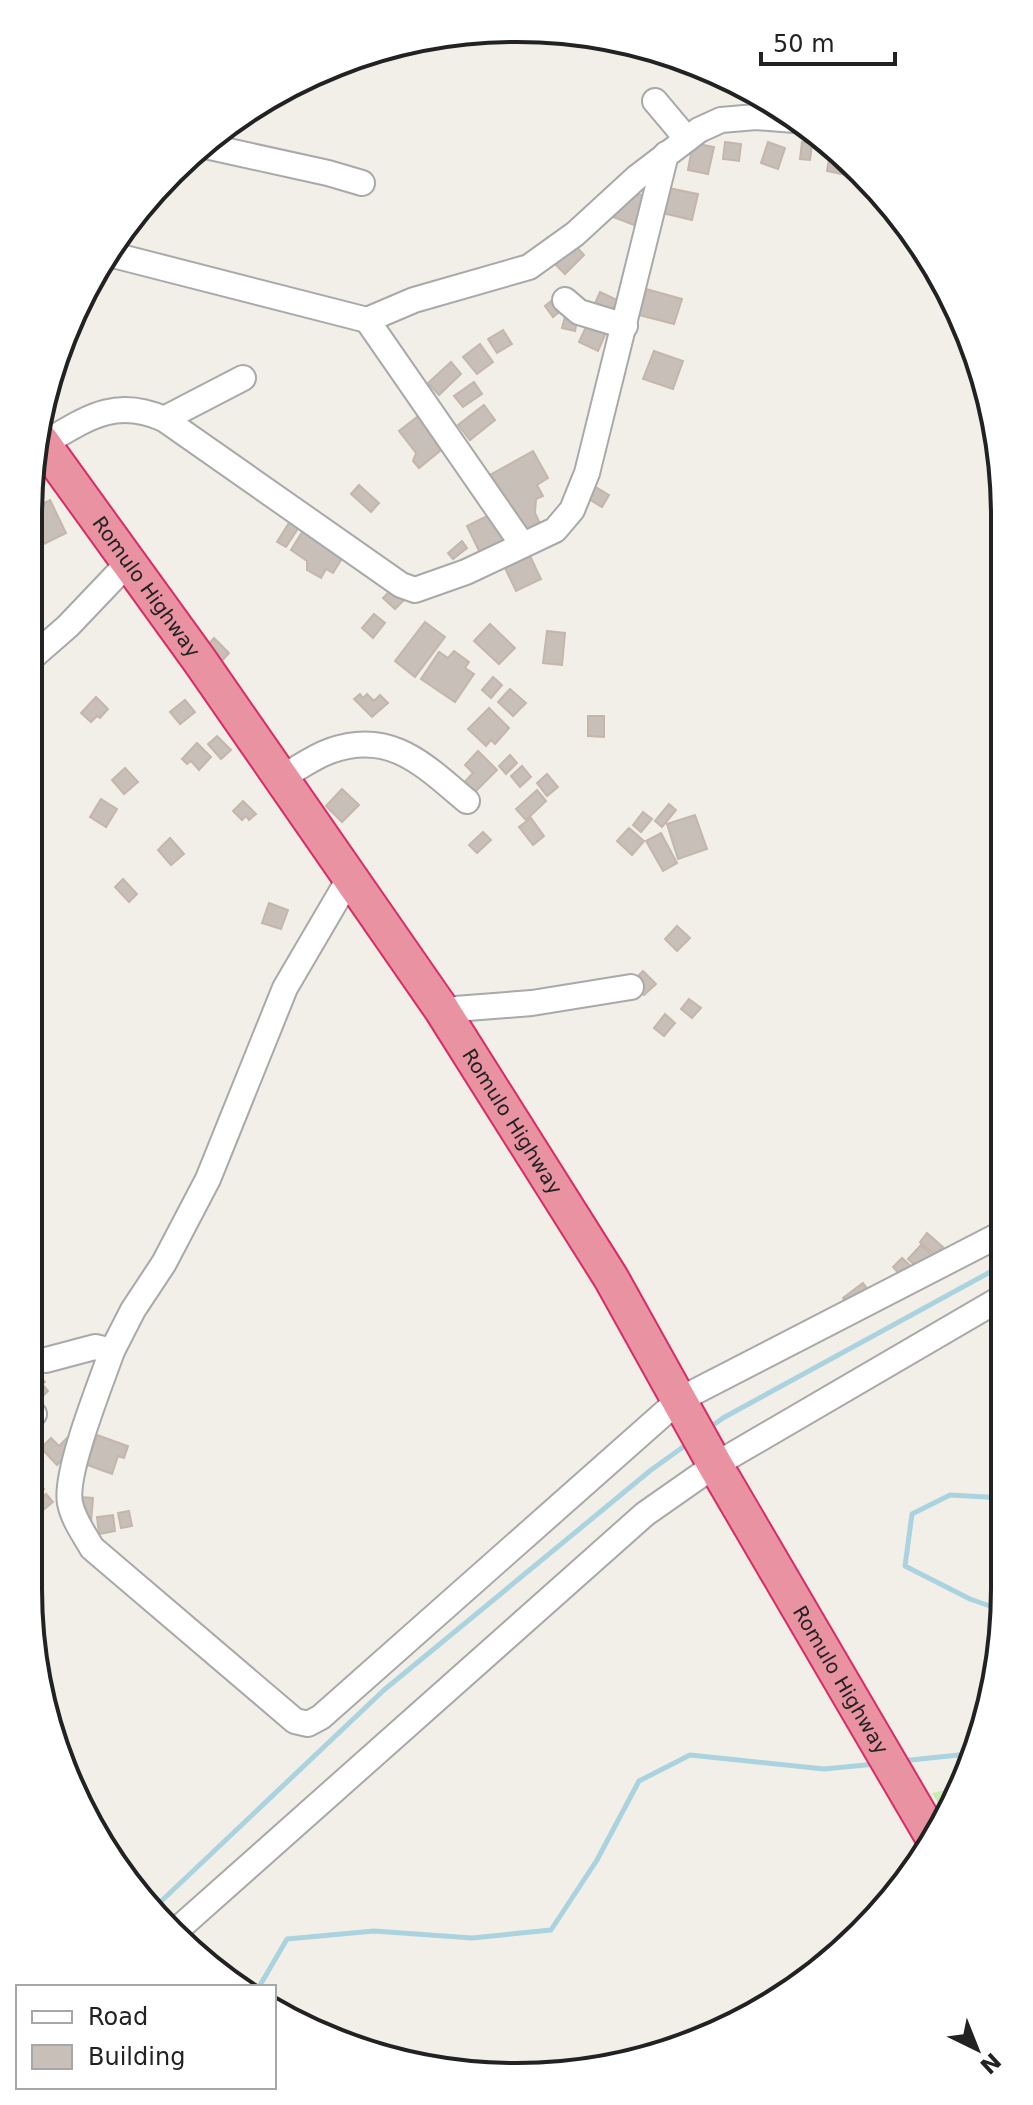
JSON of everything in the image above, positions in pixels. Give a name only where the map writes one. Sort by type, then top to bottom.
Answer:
[{"type":"highway","name":"Romulo Highway","points":[[47,450],[442,1010],[611,1278],[927,1826]]},
{"type":"street","points":[[655,101],[687,139]]},
{"type":"street","points":[[120,257],[367,320],[414,300],[529,267],[575,234],[636,178],[687,139],[721,120],[774,118]]},
{"type":"street","points":[[218,149],[362,183]]},
{"type":"street","points":[[48,440],[98,413],[125,409],[148,412],[164,419],[401,585],[415,590],[466,572],[555,530],[572,510],[587,473],[666,154]]},
{"type":"street","points":[[565,300],[579,312],[625,326]]},
{"type":"street","points":[[367,320],[522,544]]},
{"type":"street","points":[[164,419],[243,378]]},
{"type":"street","points":[[42,649],[129,562]]},
{"type":"street","points":[[281,778],[331,751],[364,745],[395,749],[412,756],[467,801]]},
{"type":"street","points":[[350,877],[285,988],[208,1179],[164,1263],[133,1310],[112,1351],[71,1474],[69,1502],[92,1548],[295,1721],[308,1724],[321,1717],[682,1406],[991,1239]]},
{"type":"street","points":[[442,1010],[532,1003],[631,987]]},
{"type":"street","points":[[182,1925],[645,1514],[714,1461],[991,1304]]},
{"type":"street","points":[[46,1360],[95,1347],[112,1351]]},
{"type":"green space","points":[[946,1790],[939,1804],[932,1793]]},
{"type":"building","points":[[725,142],[741,144],[739,161],[723,159]]},
{"type":"building","points":[[768,142],[785,148],[778,169],[761,163]]},
{"type":"building","points":[[802,142],[809,143],[812,146],[810,160],[800,159]]},
{"type":"building","points":[[693,143],[714,147],[708,174],[688,170]]},
{"type":"building","points":[[829,160],[845,175],[827,171]]},
{"type":"building","points":[[664,187],[698,194],[692,220],[658,212]]},
{"type":"building","points":[[625,188],[646,197],[634,225],[613,217]]},
{"type":"building","points":[[573,243],[584,255],[565,274],[553,262]]},
{"type":"building","points":[[646,289],[682,299],[674,324],[639,315]]},
{"type":"building","points":[[600,292],[617,300],[610,317],[592,310]]},
{"type":"building","points":[[555,298],[563,309],[553,317],[545,306]]},
{"type":"building","points":[[566,313],[578,316],[575,331],[562,328]]},
{"type":"building","points":[[590,318],[609,326],[598,351],[579,342]]},
{"type":"building","points":[[503,330],[512,344],[497,353],[488,339]]},
{"type":"building","points":[[480,344],[493,362],[477,374],[463,357]]},
{"type":"building","points":[[654,351],[683,361],[673,389],[643,379]]},
{"type":"building","points":[[451,362],[461,374],[439,395],[428,383]]},
{"type":"building","points":[[474,382],[482,394],[463,407],[454,396]]},
{"type":"building","points":[[484,405],[495,420],[470,440],[458,425]]},
{"type":"building","points":[[421,414],[446,446],[419,468],[413,461],[416,453],[399,431]]},
{"type":"building","points":[[533,451],[548,478],[537,485],[543,496],[536,499],[535,513],[542,528],[524,538],[490,475]]},
{"type":"building","points":[[589,483],[609,495],[602,507],[582,495]]},
{"type":"building","points":[[359,485],[379,503],[371,512],[351,494]]},
{"type":"building","points":[[50,500],[66,533],[44,544],[42,540],[42,504]]},
{"type":"building","points":[[495,512],[509,541],[481,555],[467,526]]},
{"type":"building","points":[[292,518],[301,524],[286,547],[277,542]]},
{"type":"building","points":[[304,529],[344,555],[333,573],[326,569],[321,578],[307,570],[307,561],[291,550]]},
{"type":"building","points":[[462,541],[467,548],[453,559],[448,553]]},
{"type":"building","points":[[530,556],[541,579],[516,591],[505,568]]},
{"type":"building","points":[[394,587],[406,598],[395,609],[383,598]]},
{"type":"building","points":[[374,614],[385,623],[373,638],[362,628]]},
{"type":"building","points":[[425,622],[445,637],[415,677],[395,661]]},
{"type":"building","points":[[490,624],[515,648],[499,664],[474,641]]},
{"type":"building","points":[[547,631],[565,633],[562,665],[543,663]]},
{"type":"building","points":[[214,638],[229,653],[220,663],[205,648]]},
{"type":"building","points":[[454,651],[469,662],[465,668],[474,674],[455,702],[421,679],[439,652],[448,658]]},
{"type":"building","points":[[493,677],[502,685],[491,698],[482,690]]},
{"type":"building","points":[[510,689],[526,703],[513,716],[498,702]]},
{"type":"building","points":[[360,694],[363,698],[367,694],[374,701],[380,695],[388,703],[372,717],[354,699]]},
{"type":"building","points":[[96,697],[108,709],[91,722],[81,713]]},
{"type":"building","points":[[185,700],[195,712],[180,724],[170,712]]},
{"type":"building","points":[[489,708],[509,728],[495,744],[491,740],[486,746],[468,729]]},
{"type":"building","points":[[588,716],[604,716],[604,737],[588,736]]},
{"type":"building","points":[[217,736],[231,750],[221,759],[208,744]]},
{"type":"building","points":[[197,743],[211,757],[199,770],[191,761],[187,764],[182,759]]},
{"type":"building","points":[[478,751],[497,770],[471,796],[461,786],[473,773],[465,765]]},
{"type":"building","points":[[510,755],[517,763],[506,774],[499,766]]},
{"type":"building","points":[[522,766],[531,777],[520,787],[511,776]]},
{"type":"building","points":[[125,768],[138,782],[124,794],[112,780]]},
{"type":"building","points":[[547,774],[558,787],[547,796],[537,783]]},
{"type":"building","points":[[342,789],[359,805],[342,822],[326,806]]},
{"type":"building","points":[[537,790],[546,801],[526,820],[516,809]]},
{"type":"building","points":[[101,799],[117,809],[106,827],[90,817]]},
{"type":"building","points":[[243,801],[256,814],[249,820],[246,816],[242,820],[233,811]]},
{"type":"building","points":[[669,804],[676,810],[662,827],[655,821]]},
{"type":"building","points":[[643,812],[652,819],[641,832],[633,825]]},
{"type":"building","points":[[695,815],[707,849],[678,859],[667,824]]},
{"type":"building","points":[[531,818],[544,836],[533,845],[519,827]]},
{"type":"building","points":[[629,828],[644,841],[632,855],[617,841]]},
{"type":"building","points":[[483,832],[491,840],[477,853],[469,845]]},
{"type":"building","points":[[661,833],[677,863],[663,871],[646,841]]},
{"type":"building","points":[[170,838],[184,854],[171,865],[158,850]]},
{"type":"building","points":[[123,879],[137,894],[129,902],[115,887]]},
{"type":"building","points":[[269,903],[288,910],[281,929],[262,923]]},
{"type":"building","points":[[677,926],[690,938],[677,951],[665,939]]},
{"type":"building","points":[[643,971],[656,984],[644,995],[632,982]]},
{"type":"building","points":[[689,999],[701,1008],[692,1018],[681,1009]]},
{"type":"building","points":[[665,1014],[675,1023],[664,1036],[654,1028]]},
{"type":"building","points":[[927,1233],[943,1247],[935,1255],[920,1242]]},
{"type":"building","points":[[921,1245],[934,1257],[921,1271],[908,1259]]},
{"type":"building","points":[[902,1258],[913,1268],[903,1278],[893,1267]]},
{"type":"building","points":[[863,1283],[872,1295],[852,1311],[843,1298]]},
{"type":"building","points":[[71,1434],[79,1443],[57,1465],[42,1447],[51,1438],[59,1446]]},
{"type":"building","points":[[97,1435],[128,1446],[124,1458],[118,1456],[112,1474],[87,1465]]},
{"type":"building","points":[[46,1494],[53,1502],[42,1511],[42,1498]]},
{"type":"building","points":[[81,1497],[93,1498],[91,1522],[80,1522]]},
{"type":"building","points":[[129,1511],[132,1526],[121,1528],[118,1513]]},
{"type":"building","points":[[113,1515],[115,1531],[99,1534],[97,1517]]},
{"type":"waterway","points":[[708,1429],[991,1272]]},
{"type":"waterway","points":[[161,1902],[384,1690],[651,1470],[690,1442]]},
{"type":"waterway","points":[[990,1606],[905,1566],[912,1514],[950,1495],[991,1497]]},
{"type":"waterway","points":[[260,1985],[287,1939],[374,1931],[472,1938],[551,1930],[597,1860],[639,1781],[690,1755],[824,1769],[876,1764]]},
{"type":"waterway","points":[[901,1761],[961,1755]]}]
